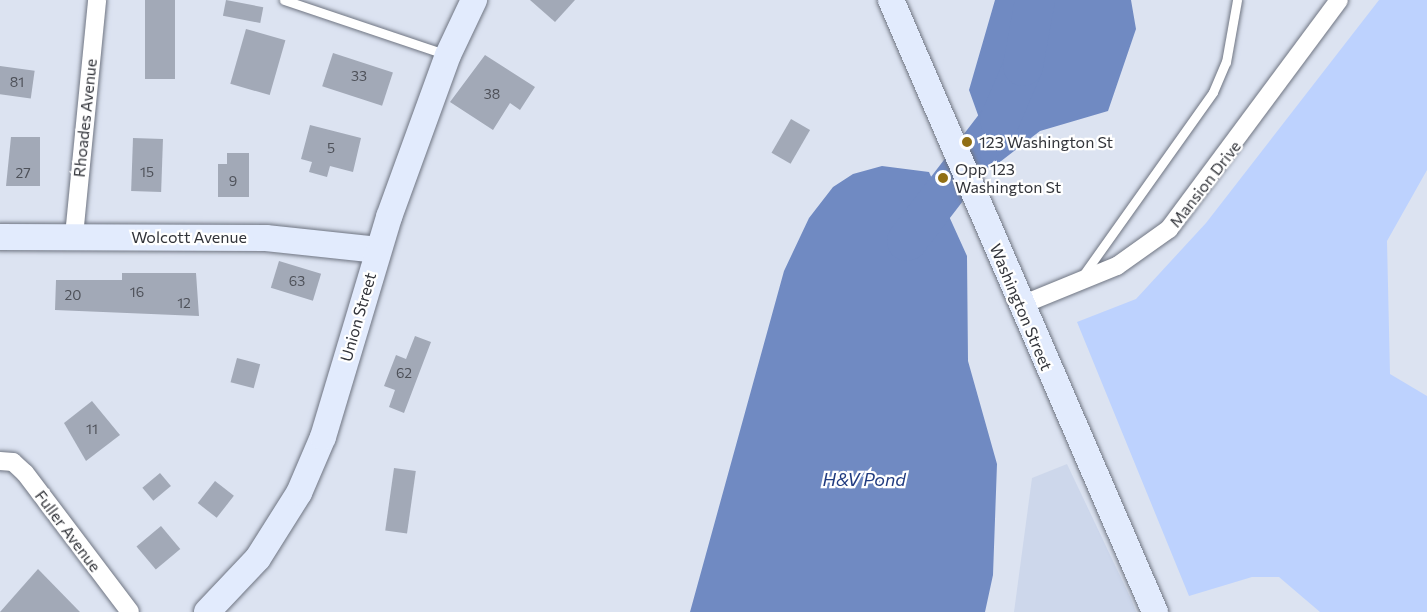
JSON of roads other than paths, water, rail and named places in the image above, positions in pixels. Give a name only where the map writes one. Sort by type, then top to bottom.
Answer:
[{"type":"main road","name":"Washington Street","points":[[891,0],[1019,306],[1155,612]]},
{"type":"main road","name":"Union Street","points":[[207,612],[258,558],[299,493],[323,437],[378,250],[448,55],[475,2]]},
{"type":"main road","name":"Wolcott Avenue","points":[[0,237],[266,238],[378,250]]},
{"type":"street","name":"Rhoades Avenue","points":[[74,237],[97,0]]},
{"type":"street","name":"Mansion Drive","points":[[1019,306],[1118,266],[1169,229],[1339,0]]},
{"type":"street","name":"Fuller Avenue","points":[[0,461],[13,462],[25,473],[130,612]]},
{"type":"lane","points":[[284,0],[448,55]]},
{"type":"lane","points":[[1078,282],[1213,93],[1226,62],[1237,0]]},
{"type":"water","points":[[995,0],[1131,0],[1136,29],[1108,111],[1040,131],[996,165],[969,90]]},
{"type":"water","name":"H&V Pond","points":[[882,166],[929,172],[967,256],[968,361],[997,464],[993,575],[985,612],[690,612],[784,271],[809,218],[833,187],[853,174]]},
{"type":"waterway","points":[[907,241],[1000,120],[1023,66],[1035,0]]},
{"type":"place","name":"123 Washington St","points":[[967,142]]},
{"type":"place","name":"Opp 123 Washington St","points":[[943,178]]}]
